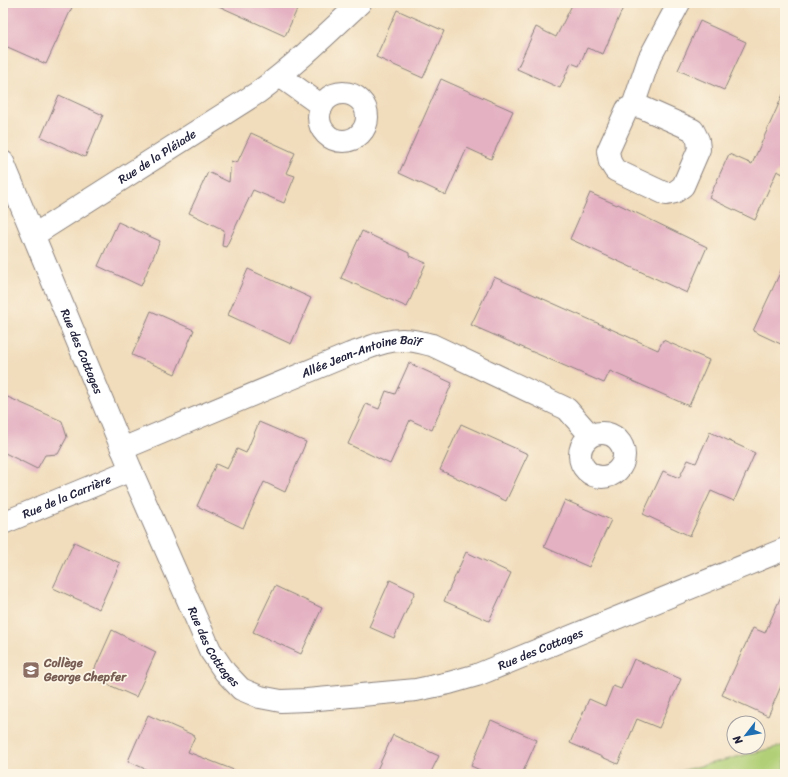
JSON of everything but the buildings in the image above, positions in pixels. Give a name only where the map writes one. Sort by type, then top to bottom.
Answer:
[{"type":"street","name":"Rue de la Pléiade","points":[[34,235],[257,93],[280,76],[360,3]]},
{"type":"street","points":[[633,106],[649,59],[679,3]]},
{"type":"street","points":[[280,76],[322,106]]},
{"type":"street","name":"Rue des Cottages","points":[[3,162],[122,449],[210,650],[225,672],[241,689],[260,697],[281,701],[416,690],[449,684],[477,675],[785,549]]},
{"type":"street","name":"Allée Jean-Antoine Baïf","points":[[122,449],[350,354],[384,343],[403,340],[418,341],[432,345],[567,409],[590,436]]},
{"type":"street","name":"Rue de la Carrière","points":[[3,523],[131,470]]},
{"type":"green space","points":[[785,745],[785,774],[668,774],[745,755],[766,755],[766,750]]},
{"type":"place","name":"Collège George Chepfer","points":[[31,670]]}]
